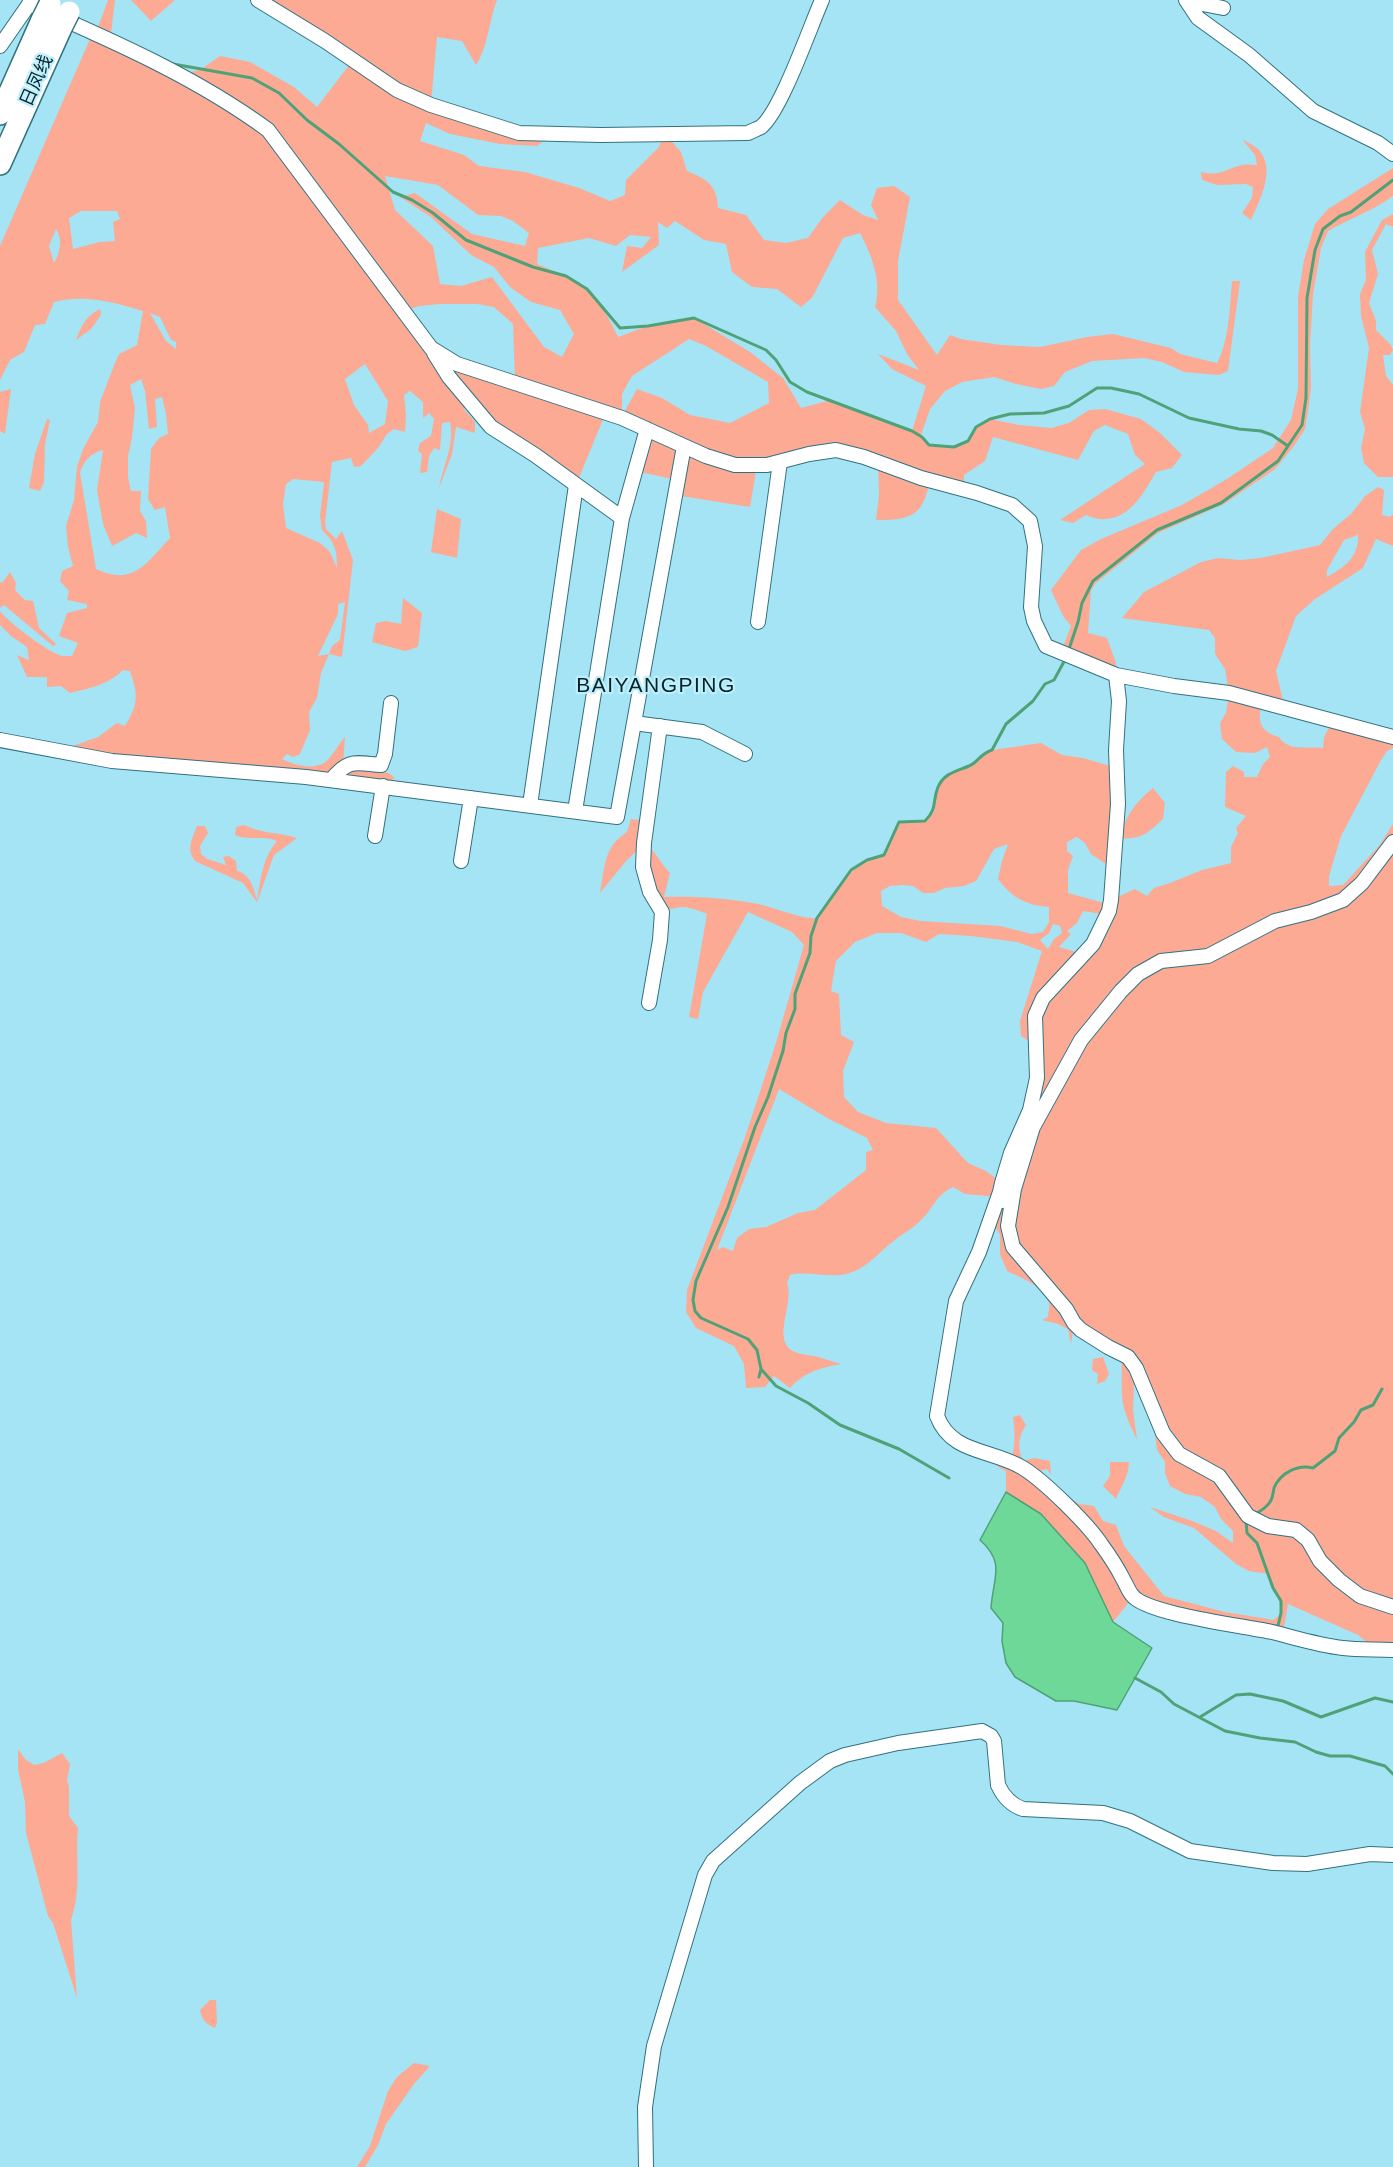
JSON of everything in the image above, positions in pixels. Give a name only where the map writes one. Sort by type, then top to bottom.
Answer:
[{"type":"highway","name":"日凤线","points":[[0,114],[51,9]]},
{"type":"highway","name":"日凤线","points":[[0,164],[51,9]]},
{"type":"street","points":[[258,0],[325,41],[397,90],[431,105],[519,133],[601,135],[748,133],[761,127],[773,111],[790,78],[822,0]]},
{"type":"street","points":[[1186,0],[1223,8]]},
{"type":"street","points":[[1186,0],[1198,18],[1249,55],[1313,111],[1378,143],[1393,154]]},
{"type":"street","points":[[0,46],[51,9],[234,105],[268,130],[431,348],[449,377],[491,427],[535,455],[622,518]]},
{"type":"street","points":[[431,348],[457,364],[614,415],[706,456],[735,465],[766,465],[836,450],[1012,505],[1030,521],[1035,546],[1031,607],[1034,621],[1046,646],[1116,675],[1162,685],[1229,693],[1393,737]]},
{"type":"street","points":[[575,811],[622,518],[647,429]]},
{"type":"street","points":[[0,740],[112,761],[332,780],[617,817],[684,446]]},
{"type":"street","points":[[758,622],[780,462]]},
{"type":"street","points":[[530,805],[576,485]]},
{"type":"street","points":[[1116,675],[1119,701],[1116,750],[1118,804],[1112,900],[1093,944],[1043,998],[1035,1016],[1037,1078],[1030,1110],[1011,1154],[982,1244],[956,1302],[937,1416],[942,1428],[953,1440],[1023,1468],[1046,1486],[1100,1542],[1133,1597],[1149,1605],[1179,1614],[1272,1632],[1308,1643],[1344,1649],[1393,1650]]},
{"type":"street","points":[[332,780],[342,766],[353,763],[381,765],[385,754],[391,703]]},
{"type":"street","points":[[634,723],[702,732],[745,754]]},
{"type":"street","points":[[649,1003],[660,940],[662,912],[650,892],[644,867],[644,843],[660,726]]},
{"type":"street","points":[[375,836],[383,786]]},
{"type":"street","points":[[461,861],[471,798]]},
{"type":"street","points":[[1008,1226],[1014,1189],[1033,1128],[1081,1041],[1121,991],[1138,974],[1161,961],[1208,956],[1275,921],[1311,912],[1343,900],[1362,883],[1393,842]]},
{"type":"street","points":[[1000,1192],[1013,1247],[1081,1330],[1128,1357],[1140,1377],[1163,1433],[1179,1454],[1219,1476],[1248,1516],[1268,1526],[1296,1530],[1308,1540],[1320,1561],[1339,1580],[1360,1596],[1393,1607]]},
{"type":"street","points":[[645,2167],[645,2107],[652,2054],[705,1875],[713,1861],[794,1788],[823,1764],[838,1757],[898,1743],[982,1731],[994,1741],[1000,1790],[1012,1804],[1023,1809],[1103,1813],[1130,1821],[1190,1851],[1265,1862],[1307,1864],[1370,1854],[1393,1855]]},
{"type":"shaded area","points":[[108,0],[115,0],[111,33],[98,27]]},
{"type":"shaded area","points":[[131,0],[175,0],[151,21]]},
{"type":"shaded area","points":[[258,0],[497,0],[483,50],[476,65],[462,41],[437,37],[431,104],[552,134],[537,146],[500,144],[450,134],[426,123],[420,141],[464,155],[479,166],[525,172],[579,188],[610,201],[625,195],[626,180],[659,147],[664,133],[681,152],[687,171],[705,180],[713,188],[718,208],[746,215],[764,240],[786,243],[808,238],[823,217],[840,200],[863,215],[878,220],[871,205],[877,188],[894,186],[910,197],[898,261],[898,300],[937,355],[950,335],[961,339],[1001,345],[1040,347],[1113,334],[1171,348],[1180,354],[1217,363],[1224,345],[1230,312],[1232,281],[1240,281],[1228,371],[1219,375],[1184,372],[1162,362],[1144,358],[1092,361],[1065,372],[1054,386],[1041,389],[994,377],[962,382],[945,391],[930,409],[921,435],[929,445],[953,447],[968,441],[976,427],[990,419],[1051,428],[1069,423],[1089,410],[1105,409],[1141,419],[1160,433],[1182,455],[1172,468],[1156,472],[1136,503],[1122,514],[1114,518],[1103,519],[1086,515],[1073,523],[1060,520],[1145,464],[1135,455],[1128,434],[1105,425],[1094,431],[1078,460],[993,437],[985,461],[964,475],[964,489],[930,480],[924,501],[914,514],[899,519],[876,520],[879,495],[878,462],[836,450],[757,465],[750,507],[675,495],[677,480],[635,471],[647,429],[606,412],[576,485],[475,408],[463,408],[475,422],[475,433],[456,427],[452,454],[439,488],[450,447],[450,422],[442,423],[440,450],[434,448],[429,456],[427,472],[420,473],[422,454],[418,451],[420,443],[431,436],[434,419],[429,413],[423,418],[423,402],[410,391],[404,395],[405,432],[394,429],[387,434],[378,448],[361,466],[354,467],[351,458],[332,462],[326,529],[336,539],[342,531],[353,560],[342,657],[329,654],[321,673],[317,698],[309,712],[310,730],[300,754],[293,757],[287,754],[282,759],[303,766],[319,765],[329,758],[345,737],[343,766],[389,773],[395,778],[383,786],[59,751],[98,737],[117,723],[125,726],[136,699],[130,671],[123,670],[105,683],[70,693],[61,686],[47,687],[47,677],[27,677],[17,655],[29,660],[27,647],[0,625],[0,611],[48,649],[62,656],[72,656],[78,643],[59,636],[67,613],[87,608],[87,604],[67,600],[69,591],[60,581],[62,571],[73,566],[66,526],[74,500],[77,467],[83,449],[98,422],[100,402],[119,354],[137,345],[143,311],[88,299],[54,302],[45,324],[35,325],[24,352],[10,360],[0,380],[0,246],[93,32],[177,75],[200,70],[220,56],[250,62],[294,87],[317,107],[353,60]],"holes":[[[385,176],[438,185],[478,215],[501,216],[513,221],[529,233],[525,246],[472,234],[415,193],[400,197],[431,217],[471,255],[494,267],[510,287],[531,302],[560,310],[574,334],[562,357],[544,347],[492,277],[461,286],[440,284],[433,246],[395,210]],[[81,211],[117,211],[120,219],[113,222],[115,241],[100,242],[73,249],[69,218]],[[675,221],[704,240],[726,244],[732,272],[752,287],[777,289],[801,307],[812,298],[843,238],[860,233],[875,269],[877,288],[875,307],[896,331],[907,354],[919,370],[878,354],[892,369],[926,386],[912,431],[831,400],[801,408],[783,378],[750,352],[694,318],[648,326],[618,337],[603,310],[587,291],[566,277],[537,264],[538,248],[589,238],[616,246],[630,235],[651,237],[642,248],[627,246],[622,272],[659,245],[658,222],[667,228]],[[56,229],[60,246],[54,263],[49,246]],[[440,304],[477,304],[494,307],[513,324],[515,381],[431,348],[405,311],[419,306]],[[150,313],[160,317],[171,340],[176,342],[176,349],[166,341]],[[689,339],[706,346],[768,382],[769,403],[730,423],[690,415],[662,398],[637,389],[622,416],[622,394],[632,376]],[[365,364],[388,401],[385,424],[369,433],[368,425],[354,405],[345,379]],[[141,379],[145,391],[149,429],[157,427],[155,399],[162,397],[166,414],[168,434],[159,438],[151,449],[148,499],[155,510],[165,507],[170,538],[139,569],[120,575],[109,574],[96,569],[80,473],[88,458],[103,450],[97,490],[103,524],[112,546],[136,533],[147,538],[146,521],[140,511],[141,491],[131,491],[128,477],[128,456],[135,408],[130,385]],[[293,479],[324,482],[320,516],[322,530],[334,547],[337,568],[330,552],[320,543],[286,528],[283,504],[286,484]],[[345,602],[340,640],[332,646],[329,654],[318,656],[338,614],[338,604]]]},
{"type":"shaded area","points":[[1242,139],[1260,151],[1266,169],[1264,187],[1251,220],[1242,213],[1252,198],[1253,187],[1246,184],[1217,185],[1202,180],[1201,172],[1223,172],[1237,166],[1257,165],[1255,155]]},
{"type":"shaded area","points":[[1393,168],[1393,196],[1328,231],[1321,248],[1313,294],[1310,346],[1311,387],[1308,411],[1305,429],[1294,446],[1275,469],[1224,504],[1158,533],[1096,583],[1091,590],[1088,633],[1107,638],[1116,663],[1116,675],[1058,652],[1071,626],[1063,616],[1051,590],[1081,550],[1101,539],[1182,505],[1227,479],[1273,448],[1291,420],[1298,389],[1298,297],[1304,260],[1315,224],[1328,209]]},
{"type":"shaded area","points":[[1393,214],[1393,227],[1386,224],[1372,250],[1378,274],[1369,303],[1376,321],[1376,330],[1393,350],[1390,355],[1383,355],[1386,376],[1393,385],[1393,477],[1378,477],[1364,463],[1361,448],[1365,429],[1360,412],[1369,348],[1361,316],[1360,294],[1366,280],[1365,252],[1382,220]]},
{"type":"shaded area","points":[[100,309],[101,315],[91,329],[76,340],[85,322]]},
{"type":"shaded area","points":[[11,389],[5,434],[0,431],[0,392]]},
{"type":"shaded area","points":[[47,419],[50,420],[45,444],[44,482],[40,491],[29,488],[35,454]]},
{"type":"shaded area","points":[[1378,487],[1384,490],[1382,515],[1390,517],[1393,514],[1393,546],[1376,539],[1363,568],[1315,599],[1296,616],[1276,671],[1285,709],[1262,703],[1260,720],[1264,729],[1293,747],[1323,748],[1324,737],[1333,721],[1393,737],[1393,748],[1387,751],[1381,760],[1341,836],[1329,876],[1329,886],[1343,885],[1379,846],[1393,824],[1393,1650],[1375,1649],[1358,1635],[1288,1604],[1284,1627],[1272,1632],[1133,1597],[1113,1622],[1085,1563],[1041,1514],[1006,1492],[1006,1471],[997,1466],[1000,1457],[1010,1462],[1012,1456],[1013,1417],[1020,1415],[1026,1425],[1019,1443],[1023,1461],[1034,1458],[1050,1461],[1051,1475],[1047,1469],[1040,1471],[1039,1480],[1060,1501],[1068,1497],[1079,1504],[1094,1506],[1103,1521],[1116,1525],[1124,1546],[1164,1596],[1225,1612],[1274,1620],[1281,1613],[1281,1608],[1269,1574],[1249,1571],[1236,1564],[1194,1528],[1164,1517],[1150,1507],[1216,1531],[1233,1543],[1233,1531],[1221,1519],[1215,1507],[1201,1497],[1185,1494],[1170,1486],[1165,1473],[1165,1462],[1157,1450],[1155,1434],[1134,1383],[1133,1410],[1137,1440],[1123,1402],[1120,1353],[1074,1324],[1071,1344],[1068,1329],[1042,1320],[1048,1317],[1049,1306],[1043,1292],[1007,1271],[1000,1254],[1000,1235],[995,1226],[998,1197],[965,1194],[953,1187],[938,1198],[918,1223],[861,1268],[839,1275],[790,1275],[787,1283],[789,1292],[784,1331],[784,1340],[788,1347],[798,1353],[841,1364],[813,1372],[801,1378],[790,1388],[774,1376],[765,1387],[746,1388],[744,1364],[734,1346],[696,1328],[686,1312],[687,1290],[745,1137],[776,1043],[804,945],[792,932],[748,912],[703,992],[698,1019],[689,1017],[707,914],[684,907],[662,912],[644,844],[626,861],[600,893],[609,851],[613,844],[627,832],[631,819],[647,821],[644,843],[670,873],[664,897],[735,900],[804,917],[817,918],[844,879],[861,865],[884,855],[899,822],[925,821],[934,812],[938,786],[945,777],[955,770],[971,765],[982,754],[992,750],[1041,743],[1062,755],[1083,758],[1117,768],[1123,829],[1135,806],[1153,788],[1165,803],[1163,819],[1147,833],[1131,838],[1116,838],[1115,870],[1091,854],[1085,843],[1077,837],[1067,842],[1067,851],[1073,856],[1068,870],[1068,893],[1104,903],[1101,914],[1083,911],[1077,923],[1067,931],[1071,934],[1059,947],[1073,951],[1079,958],[1111,900],[1135,889],[1147,896],[1154,888],[1202,870],[1231,863],[1231,847],[1238,833],[1236,828],[1246,816],[1225,807],[1226,772],[1233,766],[1244,772],[1244,777],[1257,777],[1263,764],[1270,757],[1267,747],[1255,753],[1236,752],[1222,739],[1220,723],[1226,713],[1229,693],[1225,669],[1215,654],[1215,638],[1209,630],[1122,618],[1144,592],[1201,562],[1218,558],[1240,560],[1261,558],[1320,545],[1334,528],[1351,514],[1365,496]],"holes":[[[1358,535],[1358,543],[1350,560],[1327,577],[1327,570],[1344,540]],[[1008,844],[998,879],[1003,886],[1020,899],[1049,907],[1049,922],[1043,932],[1032,934],[1000,926],[920,921],[901,917],[882,906],[881,891],[890,886],[913,886],[923,893],[934,893],[976,881],[994,849]],[[1053,924],[1060,926],[1062,933],[1054,939],[1048,949],[1040,940],[1049,933]],[[877,933],[901,933],[926,942],[939,934],[971,936],[1017,942],[1042,951],[1020,1021],[1021,1036],[1035,1045],[1030,1110],[1002,1183],[986,1171],[968,1163],[936,1128],[886,1123],[858,1112],[844,1097],[843,1071],[854,1042],[841,1035],[839,994],[831,991],[836,961],[855,942]],[[779,1089],[829,1119],[867,1138],[873,1150],[866,1152],[866,1170],[815,1210],[798,1213],[766,1227],[749,1229],[737,1238],[733,1251],[723,1247],[717,1250]]]},
{"type":"shaded area","points":[[437,509],[461,519],[457,558],[431,552]]},
{"type":"shaded area","points":[[10,572],[16,583],[15,590],[25,600],[33,601],[39,628],[56,644],[53,646],[4,605],[0,608],[0,582],[2,583]]},
{"type":"shaded area","points":[[403,598],[422,613],[418,647],[405,651],[372,642],[376,623],[386,621],[401,624]]},
{"type":"shaded area","points":[[244,825],[297,838],[274,855],[257,902],[243,883],[195,861],[191,852],[197,826],[205,826],[208,833],[200,846],[201,854],[207,859],[226,865],[223,857],[229,856],[236,861],[237,871],[245,875],[253,886],[257,900],[265,862],[277,841],[235,835],[236,827]]},
{"type":"shaded area","points":[[1103,1357],[1109,1374],[1105,1381],[1097,1384],[1098,1374],[1092,1370],[1093,1359]]},
{"type":"shaded area","points":[[1110,1462],[1129,1462],[1126,1477],[1116,1499],[1103,1486],[1110,1476]]},
{"type":"shaded area","points":[[1006,1492],[1041,1514],[1085,1563],[1113,1622],[1152,1648],[1117,1710],[1074,1701],[1056,1701],[1015,1677],[1006,1663],[1002,1641],[1003,1623],[991,1608],[995,1564],[988,1548],[980,1540]]},
{"type":"shaded area","points":[[18,1749],[25,1759],[34,1765],[44,1763],[62,1753],[70,1764],[67,1781],[69,1816],[78,1828],[77,1885],[71,1920],[77,1998],[53,1923],[48,1916],[26,1833],[25,1802],[18,1769]]},
{"type":"shaded area","points":[[210,2000],[216,2000],[215,2028],[205,2021],[200,2010]]},
{"type":"shaded area","points":[[414,2063],[430,2066],[414,2084],[386,2124],[378,2145],[365,2167],[357,2167],[370,2146],[388,2091],[397,2077]]},
{"type":"waterway","points":[[173,64],[252,78],[279,93],[307,120],[339,144],[393,192],[433,213],[466,240],[533,267],[566,276],[587,289],[620,328],[694,318],[766,350],[776,360],[790,382],[807,392],[912,431],[929,445],[954,447],[968,441],[976,427],[990,419],[1010,414],[1044,413],[1069,406],[1097,388],[1111,388],[1139,394],[1189,418],[1239,429],[1261,431],[1272,435],[1288,446]]},
{"type":"waterway","points":[[1068,652],[1082,603],[1093,581],[1157,530],[1221,503],[1278,461],[1302,425],[1306,398],[1307,298],[1315,250],[1323,229],[1340,216],[1351,212],[1393,180]]},
{"type":"waterway","points":[[759,1377],[761,1369],[757,1350],[748,1339],[701,1318],[695,1311],[693,1300],[696,1281],[728,1207],[783,1051],[786,1033],[795,1009],[795,994],[810,953],[811,936],[817,918],[851,870],[867,860],[884,855],[899,822],[925,821],[932,812],[936,792],[941,782],[951,773],[972,764],[992,750],[1006,724],[1033,701],[1045,684],[1054,680],[1066,658]]},
{"type":"waterway","points":[[761,1369],[776,1386],[808,1403],[840,1425],[899,1449],[949,1478]]},
{"type":"waterway","points":[[1255,1514],[1272,1499],[1274,1488],[1285,1474],[1301,1467],[1313,1468],[1335,1451],[1339,1438],[1354,1422],[1361,1410],[1373,1405],[1382,1389]]},
{"type":"waterway","points":[[1246,1521],[1247,1533],[1257,1543],[1273,1588],[1281,1601],[1278,1626],[1274,1626]]},
{"type":"waterway","points":[[1135,1678],[1161,1692],[1174,1704],[1225,1731],[1295,1742],[1330,1756],[1350,1756],[1385,1766],[1393,1774]]},
{"type":"waterway","points":[[1200,1717],[1236,1695],[1250,1694],[1283,1701],[1321,1717],[1375,1698],[1393,1702]]},
{"type":"district","name":"BAIYANGPING","points":[[656,686]]}]
